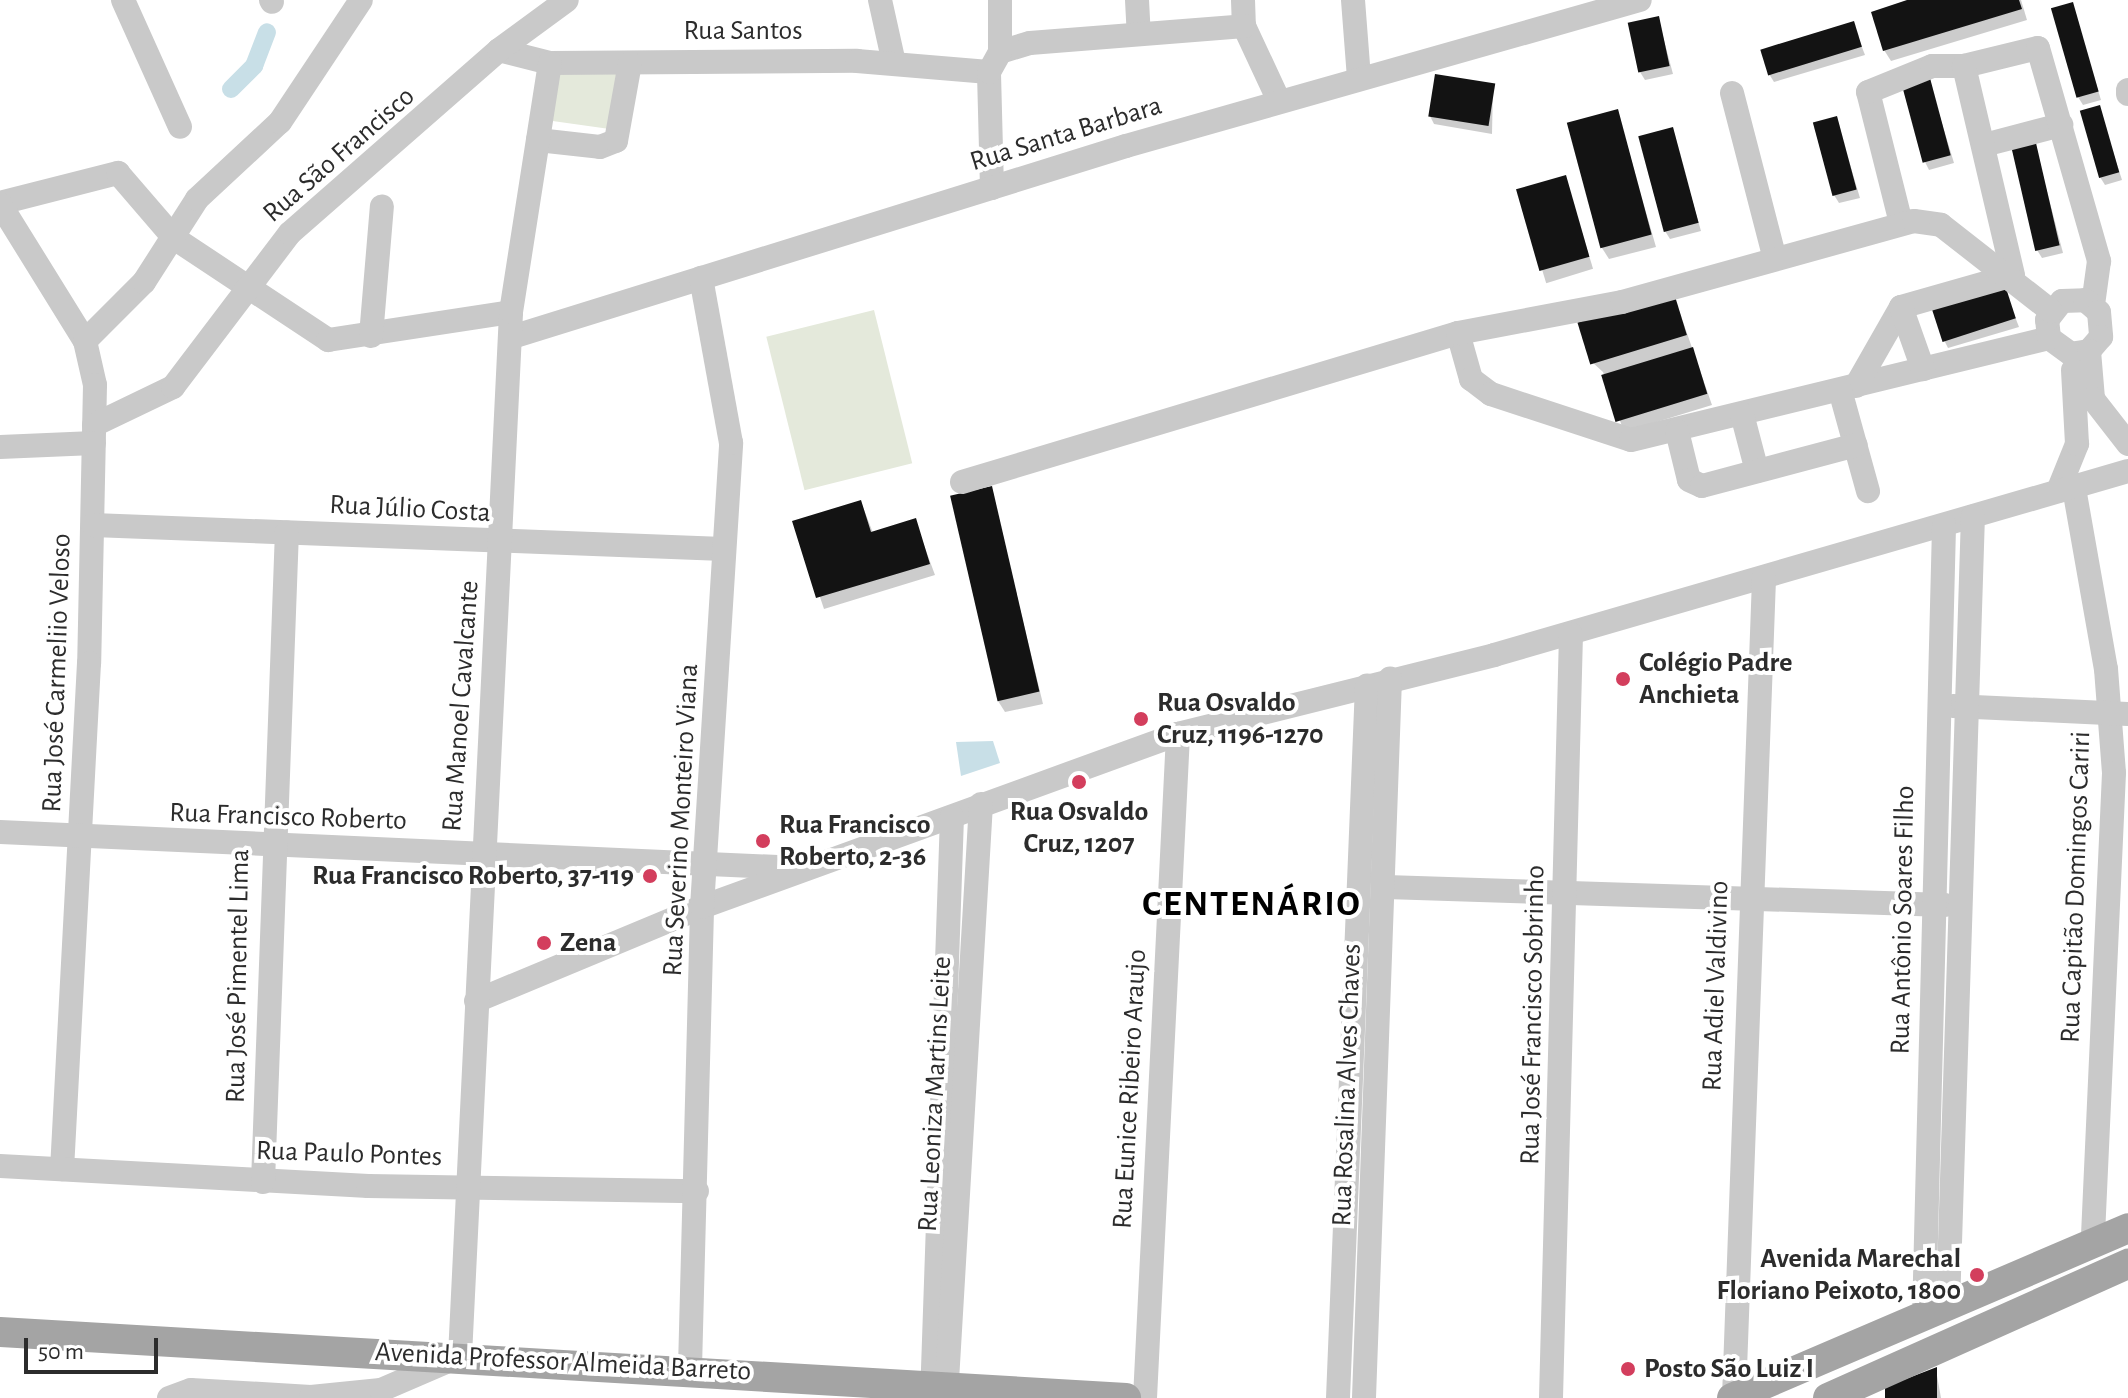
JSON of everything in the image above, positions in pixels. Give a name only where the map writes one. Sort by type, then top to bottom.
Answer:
[{"type":"main road","points":[[1733,1398],[2128,1228]]},
{"type":"main road","points":[[1828,1398],[2128,1264]]},
{"type":"main road","name":"Avenida Professor Almeida Barreto","points":[[0,1332],[690,1368],[939,1393],[1126,1398]]},
{"type":"street","points":[[123,0],[180,127]]},
{"type":"street","points":[[85,341],[126,305],[174,238],[197,199],[280,122],[361,0]]},
{"type":"street","points":[[880,0],[894,63]]},
{"type":"street","points":[[992,188],[994,62],[1000,0]]},
{"type":"street","points":[[1137,0],[1139,33]]},
{"type":"street","points":[[1243,0],[1244,26],[1279,101]]},
{"type":"street","points":[[1353,0],[1359,78]]},
{"type":"street","name":"Rua Santa Barbara","points":[[512,337],[1279,101],[1640,0]]},
{"type":"street","name":"Rua São Francisco","points":[[94,434],[165,393],[314,210],[499,50],[556,6]]},
{"type":"street","name":"Rua Manoel Cavalcante","points":[[460,1356],[464,1187],[476,1001],[480,854],[503,544],[511,312],[556,6]]},
{"type":"street","name":"Rua Santos","points":[[499,50],[547,62],[994,62],[1139,33],[1244,26]]},
{"type":"street","points":[[1901,223],[1868,92],[1932,66],[1964,66],[2042,50],[2099,261],[2093,305],[2103,329],[2080,352],[2077,444],[2066,489]]},
{"type":"street","points":[[538,140],[600,147],[616,141],[630,63]]},
{"type":"street","points":[[1964,66],[2013,275]]},
{"type":"street","points":[[1732,93],[1775,259]]},
{"type":"street","points":[[1984,145],[2061,125]]},
{"type":"street","points":[[0,204],[118,173],[174,238],[246,290],[318,336],[343,342],[511,312]]},
{"type":"street","name":"Rua José Carmeliio Veloso","points":[[0,204],[85,341],[94,434],[80,840],[62,1169]]},
{"type":"street","points":[[371,336],[382,206]]},
{"type":"street","points":[[962,482],[1458,333],[1613,305],[1901,223],[1941,225],[2013,275],[2051,311]]},
{"type":"street","points":[[1868,491],[1856,445],[1848,388],[1901,307],[2013,275]]},
{"type":"street","name":"Rua Severino Monteiro Viana","points":[[690,1368],[702,907],[724,549],[728,399],[701,278]]},
{"type":"street","points":[[2051,311],[2069,299],[2093,305]]},
{"type":"street","points":[[1901,307],[1923,369]]},
{"type":"street","points":[[2049,338],[2051,311]]},
{"type":"street","points":[[1458,333],[1471,379],[1527,411],[1613,438],[1677,431],[2049,338],[2080,352]]},
{"type":"street","points":[[2080,352],[2093,399],[2128,444]]},
{"type":"street","points":[[1742,414],[1757,471]]},
{"type":"street","points":[[1677,431],[1695,485],[1856,445]]},
{"type":"street","points":[[0,447],[94,434]]},
{"type":"street","points":[[476,1001],[702,907],[1178,734],[1571,634],[2128,471]]},
{"type":"street","name":"Rua Capitão Domingos Cariri","points":[[2066,489],[2120,714],[2093,1244]]},
{"type":"street","name":"Rua Antônio Soares Filho","points":[[1936,1311],[1960,906],[1973,516]]},
{"type":"street","name":"Rua Júlio Costa","points":[[93,525],[503,544],[724,549]]},
{"type":"street","name":"Rua Antônio Soares Filho","points":[[1936,1311],[1932,905],[1944,525]]},
{"type":"street","name":"Rua José Pimentel Lima","points":[[263,1182],[271,845],[287,532]]},
{"type":"street","name":"Rua Adiel Valdivino","points":[[1733,1398],[1749,899],[1764,578]]},
{"type":"street","name":"Rua José Francisco Sobrinho","points":[[1551,1398],[1571,634]]},
{"type":"street","name":"Rua Rosalina Alves Chaves","points":[[1364,1398],[1386,887],[1379,682]]},
{"type":"street","name":"Rua Rosalina Alves Chaves","points":[[1338,1398],[1379,682]]},
{"type":"street","points":[[1939,706],[2120,714]]},
{"type":"street","name":"Rua Eunice Ribeiro Araujo","points":[[1145,1398],[1178,734]]},
{"type":"street","name":"Rua Leoniza Martins Leite","points":[[939,1393],[981,804]]},
{"type":"street","name":"Rua Leoniza Martins Leite","points":[[939,1393],[952,817]]},
{"type":"street","name":"Rua Francisco Roberto","points":[[0,832],[80,840],[480,854],[705,867],[814,868]]},
{"type":"street","points":[[1386,887],[1960,906]]},
{"type":"street","name":"Rua Paulo Pontes","points":[[0,1166],[263,1182],[697,1191]]},
{"type":"street","points":[[169,1398],[191,1390],[311,1397],[381,1390],[460,1356]]},
{"type":"shaded area","points":[[557,51],[628,61],[619,130],[547,120]]},
{"type":"shaded area","points":[[874,310],[912,463],[805,490],[766,337]]},
{"type":"water","points":[[993,741],[1000,763],[961,776],[956,742]]},
{"type":"building","points":[[1907,0],[2019,0],[2022,9],[1883,51],[1871,12]]},
{"type":"building","points":[[2073,2],[2099,91],[2077,98],[2051,8]]},
{"type":"building","points":[[1659,16],[1670,66],[1638,73],[1628,23]]},
{"type":"building","points":[[1854,21],[1862,47],[1768,75],[1760,50]]},
{"type":"building","points":[[1435,74],[1495,84],[1489,126],[1428,116]]},
{"type":"building","points":[[1930,78],[1951,155],[1923,163],[1902,86]]},
{"type":"building","points":[[2100,105],[2119,172],[2099,178],[2080,111]]},
{"type":"building","points":[[1618,109],[1652,235],[1600,248],[1567,123]]},
{"type":"building","points":[[1837,116],[1857,189],[1833,196],[1813,122]]},
{"type":"building","points":[[1673,127],[1699,223],[1664,232],[1638,136]]},
{"type":"building","points":[[2036,143],[2060,245],[2035,251],[2012,149]]},
{"type":"building","points":[[1566,175],[1589,257],[1539,271],[1516,189]]},
{"type":"building","points":[[2005,285],[2016,318],[1943,342],[1932,309]]},
{"type":"building","points":[[1674,293],[1687,335],[1590,365],[1577,323]]},
{"type":"building","points":[[1693,347],[1707,394],[1616,422],[1601,375]]},
{"type":"building","points":[[992,486],[1039,692],[998,701],[950,496]]},
{"type":"building","points":[[861,500],[871,532],[916,518],[930,564],[816,598],[792,521]]},
{"type":"building","points":[[1937,1367],[1937,1398],[1885,1398],[1885,1387]]},
{"type":"waterway","points":[[231,89],[254,66],[267,32]]},
{"type":"place","name":"Colégio Padre Anchieta","points":[[1623,679]]},
{"type":"place","name":"Rua Osvaldo Cruz, 1196-1270","points":[[1141,719]]},
{"type":"place","name":"Rua Osvaldo Cruz, 1207","points":[[1079,782]]},
{"type":"place","name":"Rua Francisco Roberto, 2-36","points":[[763,841]]},
{"type":"place","name":"Rua Francisco Roberto, 37-119","points":[[650,876]]},
{"type":"place","name":"Zena","points":[[544,943]]},
{"type":"place","name":"Avenida Marechal Floriano Peixoto, 1800","points":[[1977,1275]]},
{"type":"place","name":"Posto São Luiz I","points":[[1628,1369]]},
{"type":"district","name":"CENTENÁRIO","points":[[1252,905]]}]
